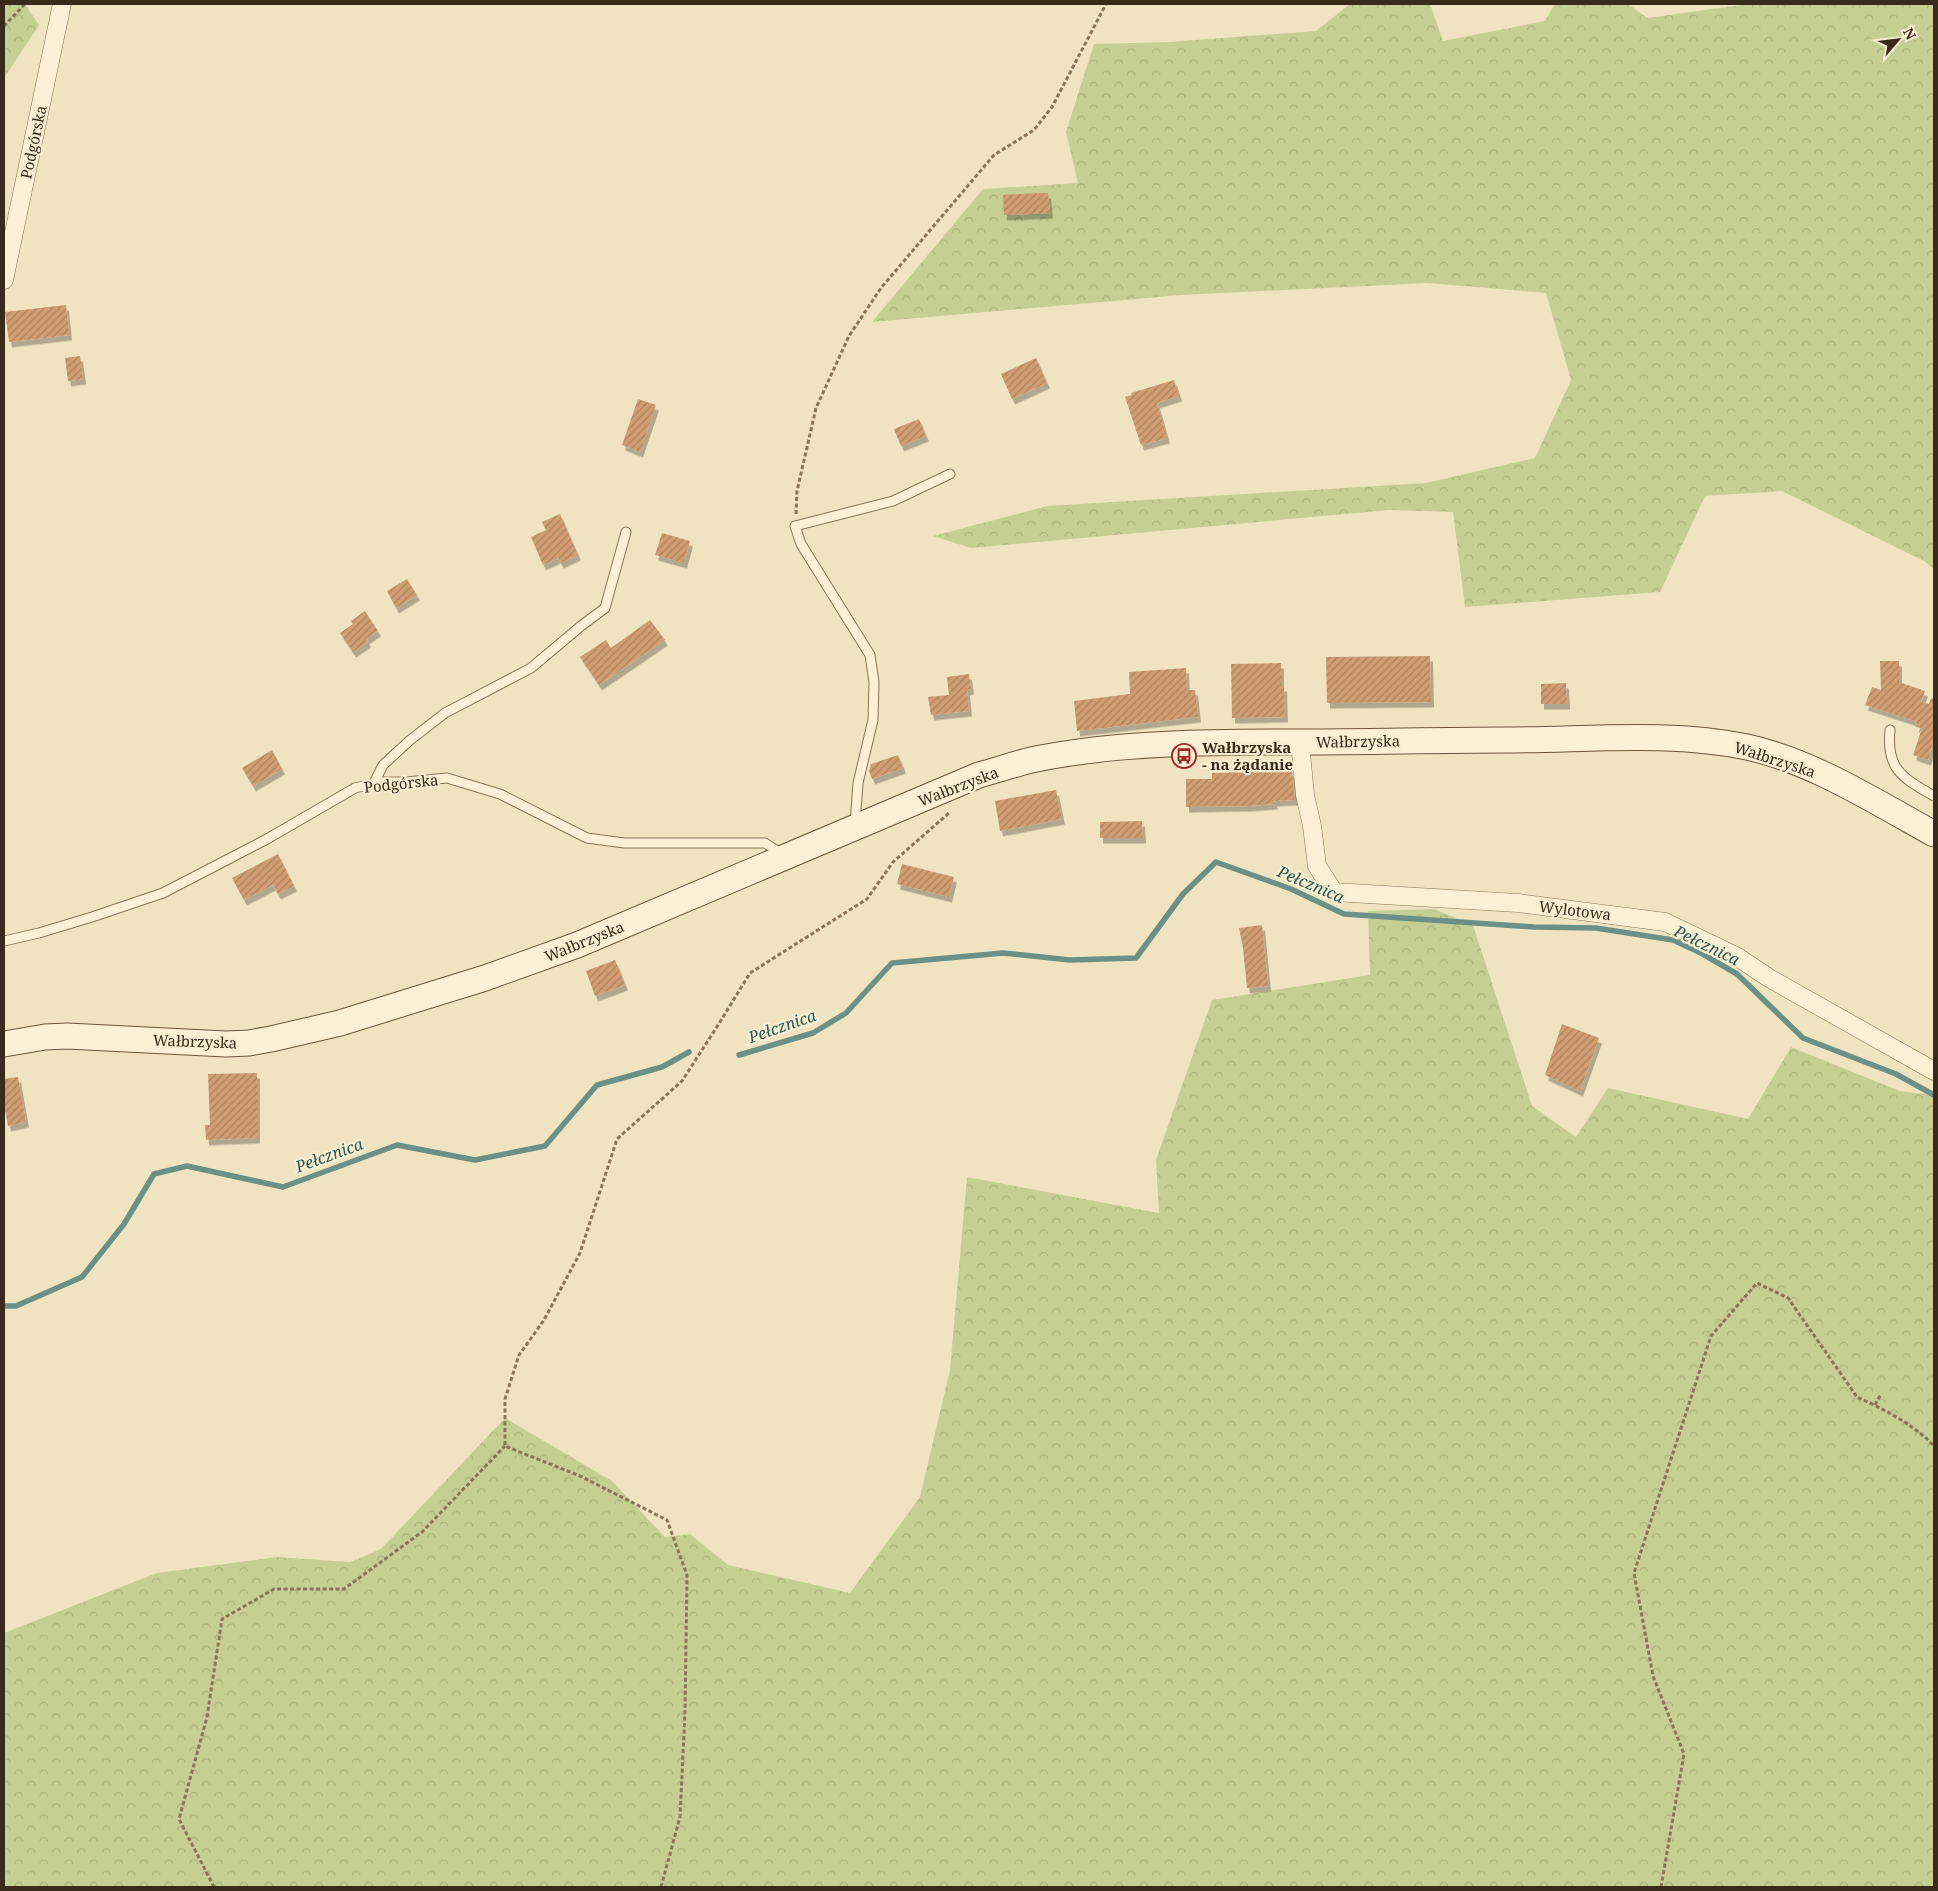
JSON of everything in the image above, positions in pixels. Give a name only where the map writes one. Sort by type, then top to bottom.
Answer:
[{"type":"main road","name":"Wałbrzyska","points":[[4,1044],[45,1037],[68,1036],[226,1044],[272,1039],[340,1023],[485,978],[577,945],[979,775],[1035,759],[1129,747],[1231,742],[1528,740],[1615,737],[1721,743],[1750,748],[1791,761],[1826,776],[1934,834]]},
{"type":"street","name":"Podgórska","points":[[4,280],[62,4]]},
{"type":"street","name":"Wylotowa","points":[[1300,742],[1305,795],[1312,826],[1317,866],[1334,892],[1518,903],[1666,922],[1736,956],[1769,978],[1934,1071]]},
{"type":"lane","points":[[855,827],[858,783],[873,720],[874,682],[870,655],[801,544],[795,526],[893,501],[950,474]]},
{"type":"lane","points":[[374,783],[383,765],[408,741],[445,713],[531,668],[605,608],[626,532]]},
{"type":"lane","points":[[1890,730],[1889,746],[1891,760],[1906,779],[1934,796]]},
{"type":"lane","name":"Podgórska","points":[[4,941],[74,923],[163,893],[267,839],[356,788],[381,782],[406,782],[447,778],[500,794],[587,838],[624,843],[764,843],[785,856]]},
{"type":"path","points":[[4,26],[25,4]]},
{"type":"path","points":[[795,526],[797,491],[816,408],[849,336],[881,288],[994,155],[1034,130],[1052,107],[1106,4]]},
{"type":"path","points":[[214,1887],[179,1818],[207,1718],[222,1619],[274,1589],[344,1589],[422,1532],[505,1446],[505,1399],[519,1355],[544,1320],[580,1253],[617,1139],[682,1080],[750,973],[867,898],[892,862],[950,811]]},
{"type":"path","points":[[1660,1887],[1684,1754],[1653,1676],[1634,1573],[1711,1336],[1757,1283],[1788,1298],[1857,1397],[1875,1405],[1926,1437],[1934,1446]]},
{"type":"path","points":[[1875,1405],[1881,1394]]},
{"type":"path","points":[[505,1446],[580,1476],[668,1520],[687,1575],[685,1712],[680,1817],[661,1887]]},
{"type":"green space","points":[[4,4],[25,4],[39,25],[4,78]]},
{"type":"green space","points":[[1350,4],[1430,4],[1443,41],[1545,21],[1555,4],[1628,4],[1647,18],[1748,4],[1934,4],[1934,569],[1924,561],[1782,491],[1705,496],[1660,592],[1465,607],[1453,512],[1389,510],[971,548],[933,536],[1047,506],[1426,483],[1535,458],[1571,380],[1546,293],[1427,283],[1181,295],[872,322],[983,189],[1078,183],[1066,132],[1094,44],[1169,42],[1316,31]]},
{"type":"green space","points":[[1434,909],[1473,925],[1532,1106],[1576,1137],[1608,1088],[1748,1119],[1791,1047],[1900,1091],[1934,1095],[1934,1887],[4,1887],[4,1633],[157,1573],[277,1557],[350,1562],[381,1549],[505,1418],[612,1481],[665,1537],[690,1534],[728,1565],[850,1593],[920,1497],[950,1370],[967,1177],[1159,1213],[1156,1160],[1212,1000],[1370,975],[1368,911]]},
{"type":"building","points":[[1048,193],[1050,213],[1004,215],[1003,195]]},
{"type":"building","points":[[66,305],[69,335],[9,342],[5,312]]},
{"type":"building","points":[[80,356],[83,379],[68,381],[65,358]]},
{"type":"building","points":[[1036,358],[1047,383],[1012,399],[1001,374]]},
{"type":"building","points":[[1174,380],[1179,396],[1157,403],[1167,438],[1141,445],[1125,397],[1132,395],[1131,393]]},
{"type":"building","points":[[638,399],[656,405],[640,452],[622,445]]},
{"type":"building","points":[[919,419],[926,436],[901,446],[894,429]]},
{"type":"building","points":[[560,514],[578,555],[561,563],[558,558],[543,565],[531,537],[546,530],[542,522]]},
{"type":"building","points":[[662,533],[690,541],[684,563],[655,555]]},
{"type":"building","points":[[407,579],[417,595],[396,608],[387,591]]},
{"type":"building","points":[[365,611],[378,631],[366,639],[368,642],[353,652],[340,633],[353,624],[351,621]]},
{"type":"building","points":[[650,620],[665,640],[599,685],[580,657],[606,640],[611,648]]},
{"type":"building","points":[[1430,656],[1431,702],[1327,703],[1326,657]]},
{"type":"building","points":[[1880,661],[1899,661],[1899,682],[1925,691],[1921,702],[1929,704],[1931,698],[1934,699],[1934,739],[1928,760],[1913,755],[1922,728],[1916,727],[1917,722],[1865,705],[1872,687],[1881,690]]},
{"type":"building","points":[[1281,663],[1281,686],[1284,686],[1285,717],[1232,718],[1231,664]]},
{"type":"building","points":[[1186,668],[1187,690],[1195,690],[1198,717],[1077,731],[1074,701],[1130,694],[1129,672]]},
{"type":"building","points":[[969,674],[971,689],[967,690],[969,711],[931,715],[928,697],[949,695],[947,677]]},
{"type":"building","points":[[1566,683],[1567,704],[1541,704],[1541,684]]},
{"type":"building","points":[[272,750],[282,769],[253,786],[242,768]]},
{"type":"building","points":[[898,755],[903,768],[872,779],[869,771],[871,764]]},
{"type":"building","points":[[1292,771],[1295,800],[1274,801],[1275,804],[1247,806],[1186,807],[1186,779],[1212,779],[1212,773]]},
{"type":"building","points":[[1056,790],[1062,819],[1000,831],[995,801]]},
{"type":"building","points":[[1142,821],[1143,838],[1100,838],[1100,822]]},
{"type":"building","points":[[278,854],[294,886],[278,894],[273,885],[244,900],[232,878]]},
{"type":"building","points":[[902,864],[954,877],[949,897],[897,884]]},
{"type":"building","points":[[1262,925],[1268,986],[1247,988],[1239,928]]},
{"type":"building","points":[[615,960],[625,985],[595,996],[586,971]]},
{"type":"building","points":[[1562,1024],[1599,1038],[1580,1091],[1545,1075]]},
{"type":"building","points":[[257,1073],[257,1138],[206,1140],[205,1125],[210,1125],[208,1074]]},
{"type":"building","points":[[18,1077],[26,1122],[8,1126],[4,1110],[4,1079]]},
{"type":"waterway","name":"Pełcznica","points":[[739,1055],[813,1033],[846,1013],[892,963],[1003,953],[1070,960],[1136,958],[1183,894],[1216,862],[1291,889],[1344,914],[1534,927],[1596,928],[1673,940],[1701,953],[1737,974],[1803,1038],[1896,1074],[1934,1095]]},
{"type":"waterway","name":"Pełcznica","points":[[4,1306],[16,1306],[82,1277],[124,1224],[154,1174],[187,1166],[283,1187],[397,1145],[475,1160],[545,1146],[597,1085],[662,1067],[689,1052]]},
{"type":"place","name":"Wałbrzyska - na żądanie","points":[[1184,756]]}]
